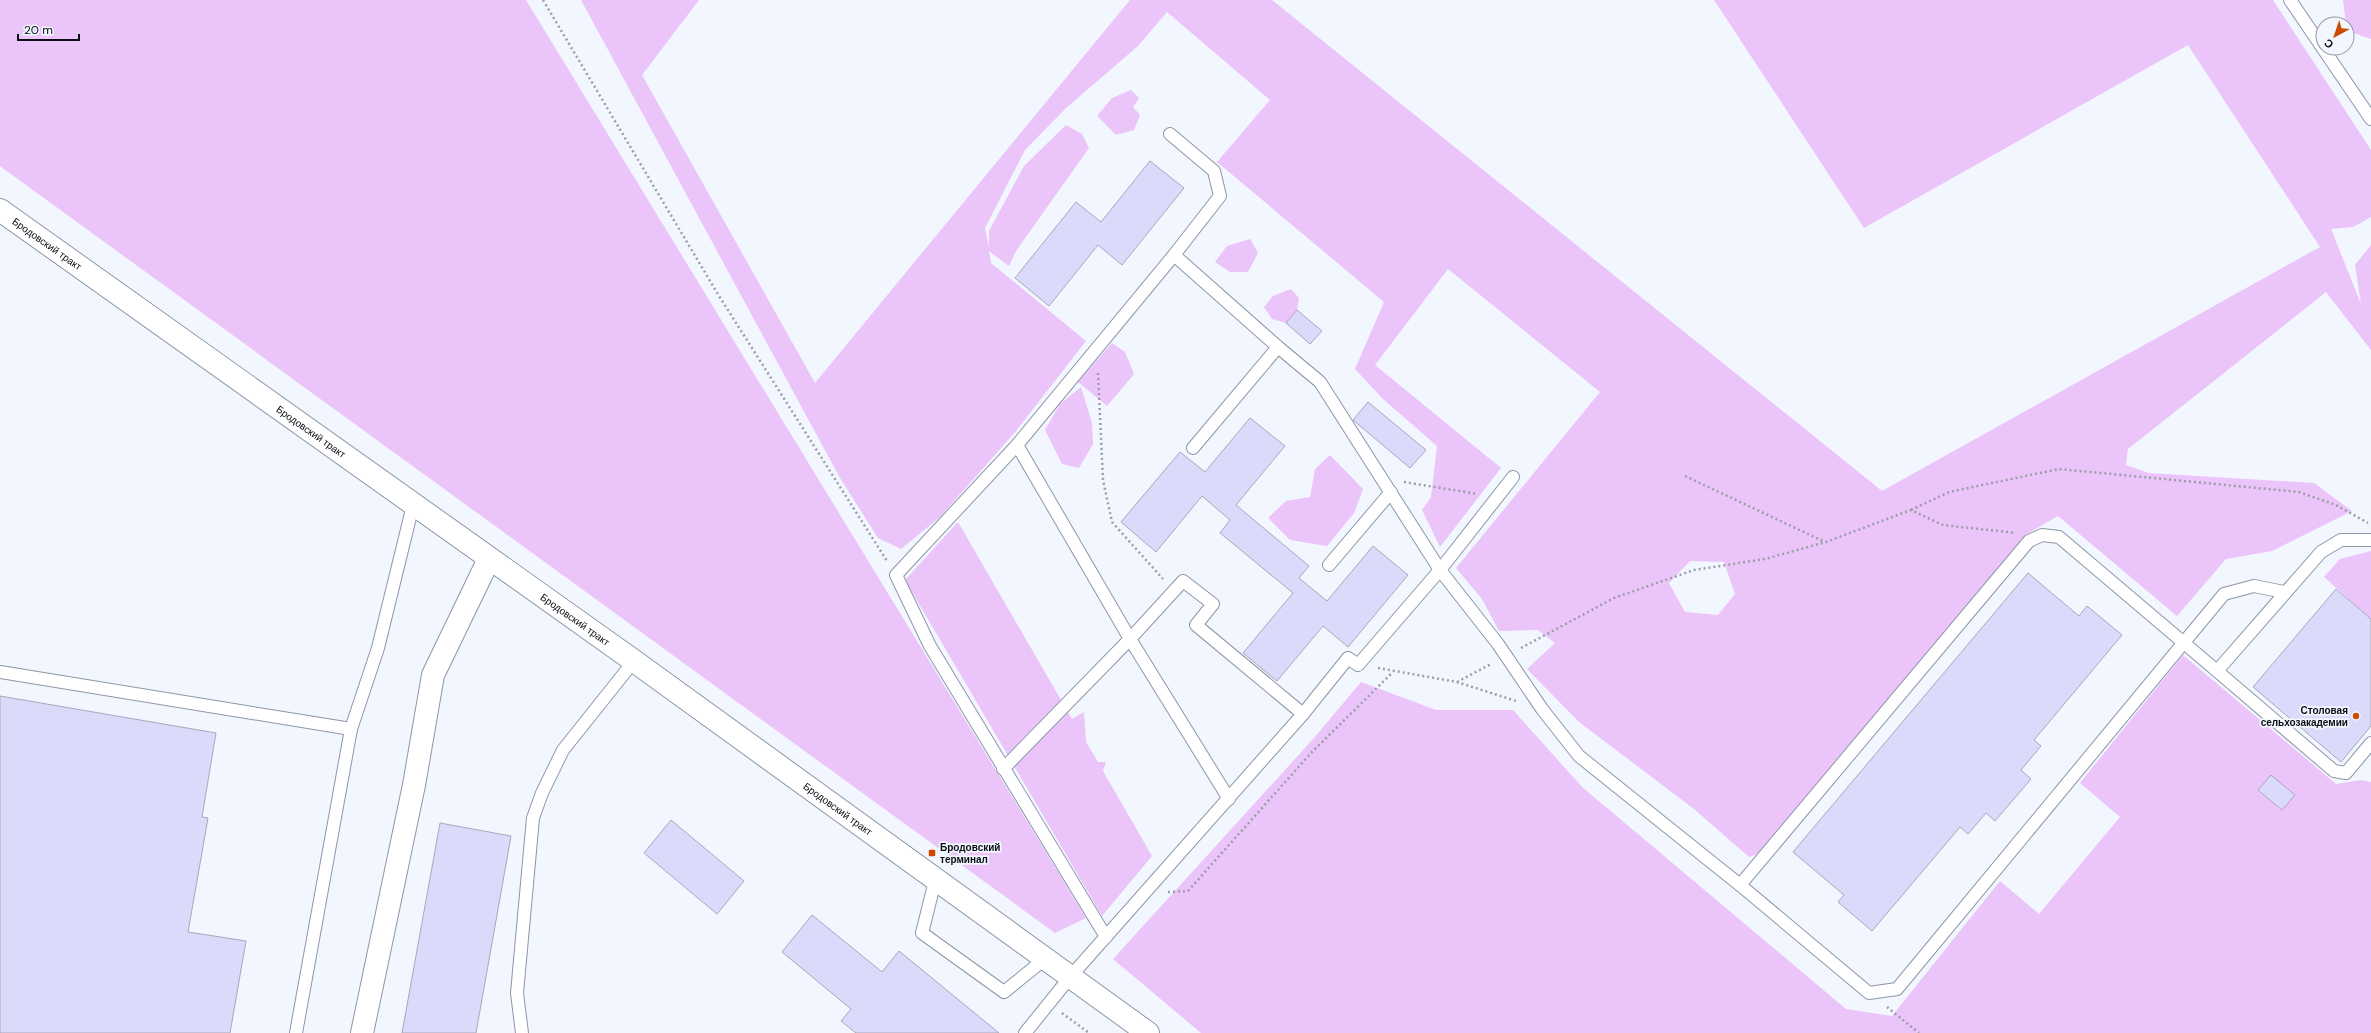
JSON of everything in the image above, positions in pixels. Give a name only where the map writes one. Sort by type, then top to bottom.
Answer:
[{"type":"street","name":"Бродовский тракт","points":[[0,210],[936,877],[1148,1033]]},
{"type":"street","points":[[362,1033],[414,785],[433,675],[489,559]]},
{"type":"lane","points":[[2290,0],[2371,119]]},
{"type":"lane","points":[[1106,937],[930,646],[896,575],[1016,445],[1174,255],[1220,196],[1214,171],[1170,134]]},
{"type":"lane","points":[[1174,255],[1278,348],[1320,382],[1440,570],[1506,656],[1542,709],[1579,756],[1740,886],[1869,993],[1897,989],[2224,594],[2254,586],[2284,592]]},
{"type":"lane","points":[[1193,448],[1278,348]]},
{"type":"lane","points":[[1016,445],[1130,639],[1228,799]]},
{"type":"lane","points":[[1026,1033],[1071,976],[1303,714],[1348,658],[1358,665],[1440,570],[1513,477]]},
{"type":"lane","points":[[1329,565],[1391,492]]},
{"type":"lane","points":[[296,1033],[352,729],[378,648],[413,505]]},
{"type":"lane","points":[[1740,886],[2029,541],[2042,535],[2059,537],[2334,771],[2346,773],[2367,756],[2371,743]]},
{"type":"lane","points":[[2217,671],[2284,592],[2321,552],[2341,540],[2371,540]]},
{"type":"lane","points":[[1003,769],[1130,639],[1183,581],[1213,604],[1196,625],[1303,714]]},
{"type":"lane","points":[[522,1033],[517,993],[533,818],[542,793],[563,750],[634,661]]},
{"type":"lane","points":[[0,672],[352,729]]},
{"type":"lane","points":[[936,877],[922,933],[1004,992],[1046,958]]},
{"type":"path","points":[[543,0],[719,296],[896,575]]},
{"type":"path","points":[[1097,346],[1103,480],[1112,522],[1174,591]]},
{"type":"path","points":[[1457,682],[1614,598],[1694,570],[1765,559],[1826,542],[1911,510],[1949,492],[2059,469],[2299,492],[2336,505],[2371,524]]},
{"type":"path","points":[[1685,476],[1826,542]]},
{"type":"path","points":[[1381,478],[1496,497]]},
{"type":"path","points":[[1911,510],[1943,524],[2042,535]]},
{"type":"path","points":[[1358,665],[1457,682],[1542,709]]},
{"type":"path","points":[[1146,892],[1188,891],[1311,753],[1393,672]]},
{"type":"shaded area","points":[[0,0],[526,0],[1086,918],[1055,933],[0,166]]},
{"type":"shaded area","points":[[581,0],[699,0],[642,75],[815,383],[1130,0],[1272,0],[1882,491],[2320,247],[2188,45],[1864,228],[1714,0],[2273,0],[2371,150],[2371,217],[2353,227],[2331,229],[2361,304],[2355,265],[2371,245],[2371,350],[2326,292],[2128,449],[2126,465],[2149,473],[2314,483],[2352,511],[2272,551],[2226,559],[2177,616],[2058,516],[2027,534],[1763,852],[1749,857],[1694,809],[1579,722],[1527,669],[1555,643],[1538,630],[1499,631],[1482,599],[1456,568],[1600,392],[1448,269],[1375,365],[1501,468],[1440,547],[1422,510],[1431,497],[1437,446],[1383,399],[1355,369],[1384,302],[1217,162],[1270,100],[1167,12],[1138,46],[1066,108],[1025,150],[985,228],[989,247],[989,231],[1024,166],[1066,125],[1082,134],[1089,148],[1016,251],[1009,266],[989,251],[991,263],[1086,341],[1016,431],[940,517],[901,549],[878,538],[840,478]],"holes":[[[1690,561],[1724,562],[1735,594],[1718,615],[1685,612],[1669,583]]]},
{"type":"shaded area","points":[[2343,0],[2371,0],[2371,39],[2355,34],[2355,16],[2345,16]]},
{"type":"shaded area","points":[[1131,90],[1139,98],[1133,107],[1140,115],[1134,130],[1116,135],[1097,116],[1112,98]]},
{"type":"shaded area","points":[[1250,239],[1258,253],[1248,272],[1230,272],[1215,262],[1227,246]]},
{"type":"shaded area","points":[[1291,289],[1299,298],[1297,310],[1286,323],[1272,319],[1264,307],[1273,296]]},
{"type":"shaded area","points":[[1112,343],[1125,352],[1134,374],[1107,406],[1078,382]]},
{"type":"shaded area","points":[[1081,387],[1092,423],[1093,444],[1079,468],[1062,464],[1045,430],[1060,404]]},
{"type":"shaded area","points":[[1330,455],[1363,489],[1354,513],[1327,546],[1290,540],[1268,518],[1286,501],[1310,497],[1315,469]]},
{"type":"shaded area","points":[[958,522],[1072,719],[1084,712],[1086,742],[1098,762],[1106,762],[1103,771],[1152,856],[1102,916],[905,580]]},
{"type":"shaded area","points":[[2371,551],[2371,619],[2324,577],[2340,559]]},
{"type":"shaded area","points":[[2183,655],[2336,784],[2361,780],[2371,782],[2371,1033],[1201,1033],[1113,959],[1314,738],[1361,682],[1436,710],[1513,710],[1582,787],[1846,1009],[1892,1016],[2000,881],[2039,914],[2120,817],[2080,783]]},
{"type":"building","points":[[1150,161],[1184,188],[1122,265],[1098,245],[1049,306],[1015,278],[1076,202],[1101,222]]},
{"type":"building","points":[[1297,310],[1322,331],[1310,344],[1286,323]]},
{"type":"building","points":[[1368,402],[1426,450],[1410,468],[1353,420]]},
{"type":"building","points":[[1250,418],[1285,446],[1236,505],[1309,566],[1299,578],[1327,601],[1373,546],[1408,575],[1348,647],[1323,626],[1277,681],[1243,653],[1293,593],[1220,533],[1230,520],[1202,496],[1156,552],[1121,522],[1180,452],[1205,472]]},
{"type":"building","points":[[2028,573],[2079,616],[2087,606],[2122,635],[2034,740],[2041,746],[2021,770],[2031,779],[1995,821],[1986,813],[1968,834],[1960,827],[1872,931],[1838,902],[1844,895],[1793,852]]},
{"type":"building","points":[[2336,589],[2371,619],[2371,726],[2341,762],[2253,687]]},
{"type":"building","points":[[0,696],[216,733],[202,817],[208,818],[188,932],[246,941],[230,1033],[0,1033]]},
{"type":"building","points":[[2271,775],[2295,795],[2282,810],[2258,790]]},
{"type":"building","points":[[671,820],[744,881],[717,914],[644,853]]},
{"type":"building","points":[[440,823],[511,836],[476,1033],[402,1033]]},
{"type":"building","points":[[812,915],[882,972],[899,951],[999,1033],[856,1033],[841,1021],[851,1009],[782,952]]},
{"type":"place","name":"Столовая сельхозакадемии","points":[[2356,716]]},
{"type":"place","name":"Бродовский терминал","points":[[932,853]]}]
